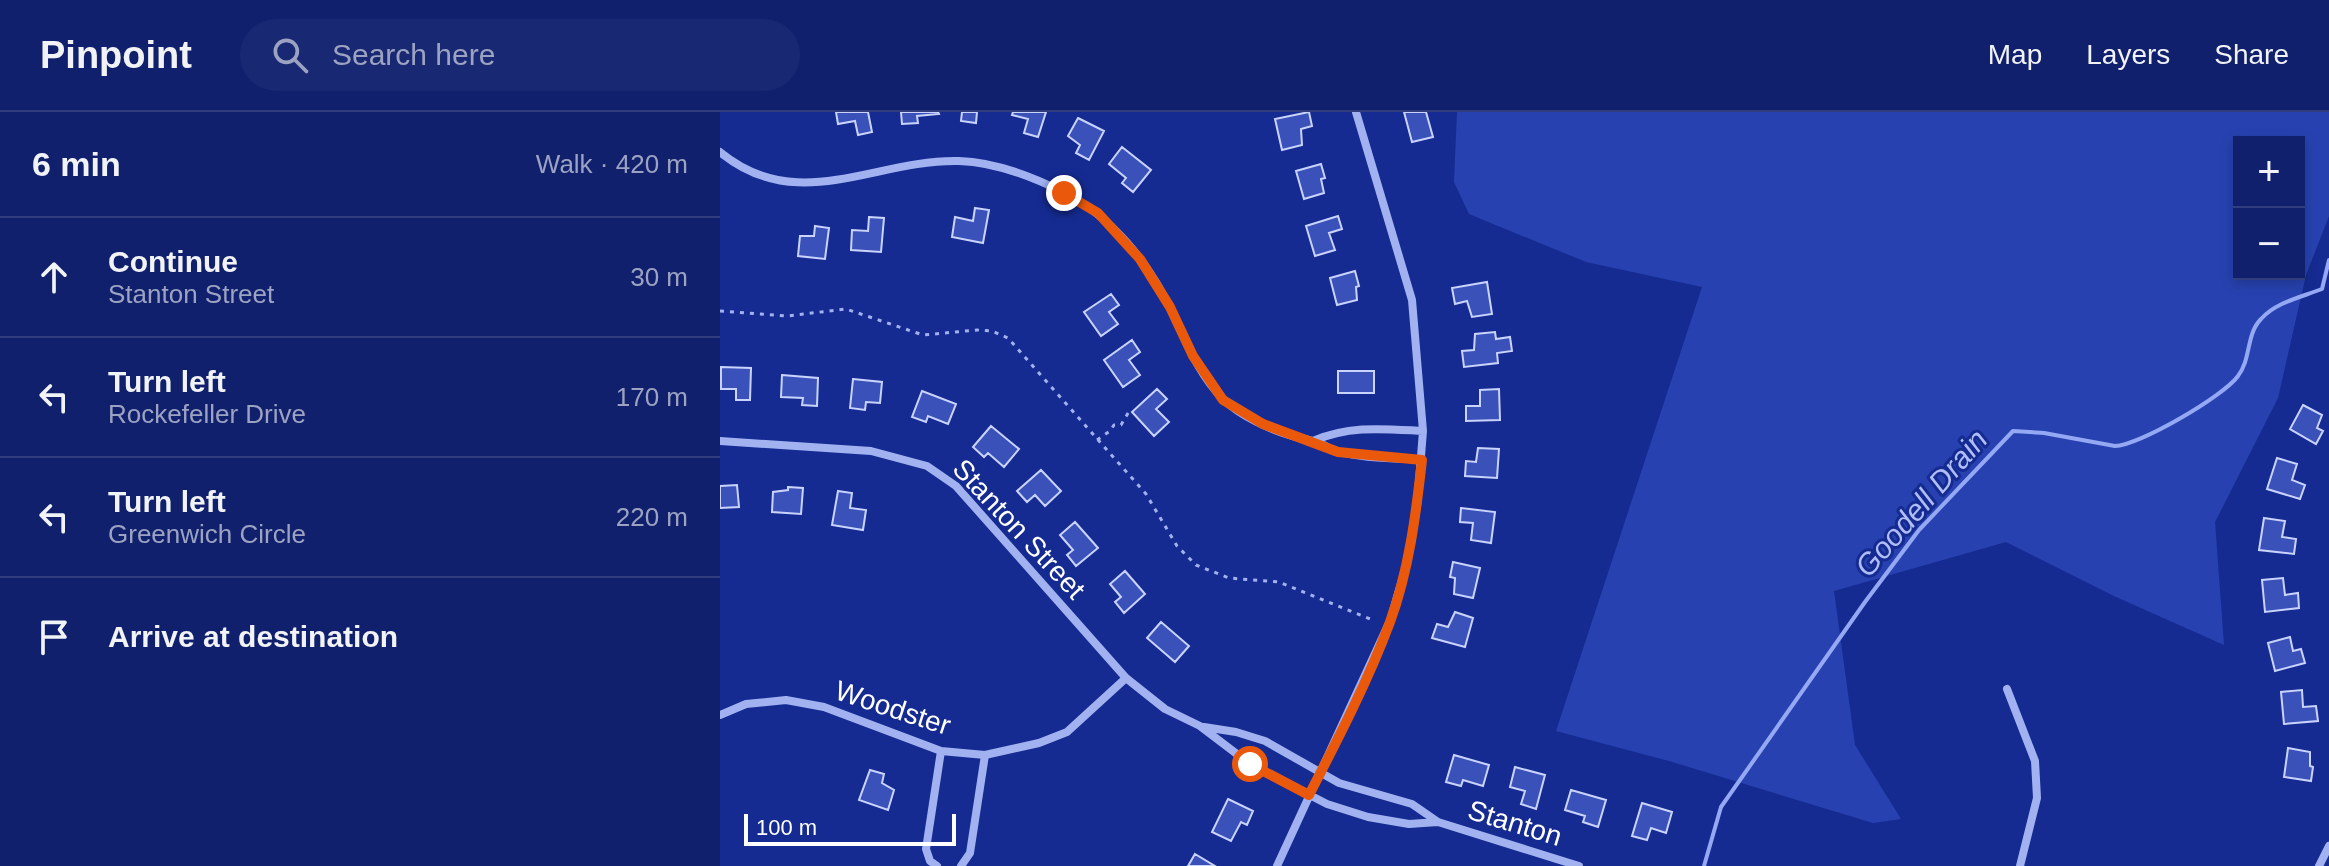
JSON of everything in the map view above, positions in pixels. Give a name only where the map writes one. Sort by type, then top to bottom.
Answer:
[{"type":"street","points":[[1277,866],[1390,621],[1406,566],[1422,460],[1423,431],[1412,300],[1356,112]]},
{"type":"street","points":[[720,152],[756,174],[783,181],[816,184],[922,163],[961,161],[1028,176],[1098,213],[1140,259],[1170,307],[1193,356],[1223,400],[1263,424],[1338,452],[1422,460]]},
{"type":"street","points":[[1313,441],[1334,431],[1360,428],[1423,431]]},
{"type":"street","name":"Stanton Street","points":[[720,441],[871,451],[927,466],[956,486],[1126,678],[1165,709],[1200,726],[1250,764],[1309,795],[1368,817],[1409,824],[1438,822]]},
{"type":"street","name":"Woodster","points":[[720,715],[746,704],[786,700],[824,707],[941,751],[985,755],[1039,743],[1067,732],[1126,678]]},
{"type":"street","points":[[2007,689],[2035,761],[2037,798],[2020,866]]},
{"type":"street","name":"Stanton Street","points":[[1200,726],[1265,741],[1339,783],[1412,804],[1438,822]]},
{"type":"street","points":[[937,866],[930,861],[926,849],[941,751]]},
{"type":"street","points":[[961,866],[970,853],[985,755]]},
{"type":"street","name":"Stanton","points":[[1438,822],[1579,866]]},
{"type":"street","points":[[2319,866],[2329,846]]},
{"type":"street","points":[[1538,866],[1541,855]]},
{"type":"path","points":[[720,311],[787,316],[846,309],[923,335],[977,330],[992,331],[1008,338],[1146,494],[1177,546],[1196,565],[1229,578],[1279,582],[1370,619]]},
{"type":"path","points":[[1097,440],[1114,425],[1121,425],[1131,408]]},
{"type":"shaded area","points":[[1457,112],[2329,112],[2329,216],[2305,279],[2305,136],[2233,136],[2233,280],[2305,280],[2278,398],[2215,522],[2224,645],[2114,596],[2006,542],[1834,591],[1855,745],[1901,819],[1873,823],[1669,761],[1556,731],[1702,287],[1586,262],[1469,214],[1454,182]]},
{"type":"building","points":[[836,112],[868,112],[872,132],[858,135],[855,121],[838,124]]},
{"type":"building","points":[[901,112],[939,114],[917,116],[918,123],[902,124]]},
{"type":"building","points":[[962,112],[977,112],[976,123],[961,121]]},
{"type":"building","points":[[1013,112],[1046,112],[1038,137],[1024,133],[1028,119],[1012,115]]},
{"type":"building","points":[[1309,112],[1312,126],[1301,129],[1302,145],[1282,150],[1275,119]]},
{"type":"building","points":[[1404,112],[1426,112],[1433,137],[1412,142]]},
{"type":"building","points":[[1078,118],[1104,131],[1089,160],[1076,153],[1080,145],[1068,136]]},
{"type":"building","points":[[1122,147],[1151,170],[1133,192],[1122,183],[1126,178],[1109,164]]},
{"type":"building","points":[[1321,164],[1325,178],[1321,179],[1324,193],[1304,199],[1296,171]]},
{"type":"building","points":[[975,208],[989,210],[983,243],[952,237],[955,217],[973,221]]},
{"type":"building","points":[[1338,216],[1342,229],[1329,233],[1335,250],[1315,256],[1306,226]]},
{"type":"building","points":[[869,217],[884,218],[881,252],[851,250],[852,230],[868,231]]},
{"type":"building","points":[[815,226],[829,228],[825,259],[798,256],[800,236],[814,236]]},
{"type":"building","points":[[1355,271],[1359,286],[1356,287],[1357,300],[1337,305],[1330,278]]},
{"type":"building","points":[[1487,282],[1492,314],[1472,317],[1467,301],[1455,304],[1452,288]]},
{"type":"building","points":[[1111,294],[1119,305],[1109,312],[1118,324],[1101,336],[1084,312]]},
{"type":"building","points":[[1495,332],[1496,339],[1510,337],[1512,351],[1497,353],[1498,363],[1464,367],[1462,351],[1474,350],[1475,334]]},
{"type":"building","points":[[1132,340],[1140,352],[1129,360],[1140,375],[1123,387],[1104,360]]},
{"type":"building","points":[[721,367],[751,368],[750,400],[736,400],[736,389],[721,389]]},
{"type":"building","points":[[1338,371],[1374,371],[1374,393],[1338,393]]},
{"type":"building","points":[[782,375],[818,378],[817,406],[802,405],[803,398],[781,397]]},
{"type":"building","points":[[853,379],[882,382],[880,403],[866,402],[865,410],[850,408]]},
{"type":"building","points":[[1157,389],[1167,399],[1156,409],[1169,422],[1154,436],[1132,412]]},
{"type":"building","points":[[1499,389],[1500,420],[1466,421],[1466,406],[1480,406],[1480,390]]},
{"type":"building","points":[[922,391],[956,404],[948,424],[928,416],[926,422],[912,417]]},
{"type":"building","points":[[2303,405],[2322,415],[2317,428],[2323,431],[2316,444],[2290,429]]},
{"type":"building","points":[[991,426],[1019,449],[1004,467],[988,453],[984,457],[973,447]]},
{"type":"building","points":[[1478,448],[1499,449],[1497,478],[1465,476],[1466,461],[1476,462]]},
{"type":"building","points":[[2277,458],[2297,464],[2292,480],[2305,485],[2300,499],[2267,489]]},
{"type":"building","points":[[1041,470],[1061,491],[1045,506],[1035,495],[1027,502],[1017,491]]},
{"type":"building","points":[[737,485],[739,507],[720,508],[720,486]]},
{"type":"building","points":[[788,487],[803,488],[801,514],[772,512],[773,492],[788,490]]},
{"type":"building","points":[[838,491],[852,493],[850,508],[866,510],[863,530],[832,525]]},
{"type":"building","points":[[1461,508],[1495,512],[1491,543],[1471,540],[1473,523],[1460,522]]},
{"type":"building","points":[[2264,518],[2285,521],[2282,537],[2296,539],[2294,554],[2259,550]]},
{"type":"building","points":[[1075,522],[1098,548],[1076,566],[1067,555],[1073,550],[1060,535]]},
{"type":"building","points":[[1453,562],[1480,568],[1473,598],[1454,594],[1455,578],[1450,577]]},
{"type":"building","points":[[1125,571],[1145,594],[1124,613],[1115,602],[1121,597],[1110,584]]},
{"type":"building","points":[[2283,578],[2285,595],[2298,593],[2299,608],[2265,612],[2262,580]]},
{"type":"building","points":[[1455,612],[1473,618],[1465,647],[1432,638],[1437,624],[1448,627]]},
{"type":"building","points":[[1161,622],[1189,646],[1175,662],[1147,638]]},
{"type":"building","points":[[2290,637],[2293,651],[2301,649],[2305,663],[2275,671],[2268,643]]},
{"type":"building","points":[[2302,690],[2303,707],[2316,706],[2318,721],[2284,724],[2281,692]]},
{"type":"building","points":[[2288,748],[2310,752],[2310,766],[2313,767],[2311,781],[2284,777]]},
{"type":"building","points":[[1454,755],[1489,765],[1483,786],[1463,780],[1461,786],[1446,782]]},
{"type":"building","points":[[1515,767],[1545,775],[1536,809],[1521,804],[1525,791],[1510,787]]},
{"type":"building","points":[[870,770],[884,774],[882,783],[894,790],[888,810],[859,800]]},
{"type":"building","points":[[1571,790],[1606,800],[1598,827],[1583,822],[1585,816],[1565,810]]},
{"type":"building","points":[[1228,799],[1253,811],[1247,825],[1241,822],[1231,841],[1212,832]]},
{"type":"building","points":[[1642,803],[1672,812],[1666,833],[1651,828],[1647,840],[1632,836]]},
{"type":"building","points":[[1195,854],[1215,866],[1188,866]]},
{"type":"waterway","name":"Goodell Drain","points":[[1704,866],[1721,807],[1865,602],[1919,530],[2013,431],[2044,433],[2115,446],[2160,429],[2230,385],[2242,370],[2256,325],[2267,313],[2282,304],[2322,289],[2329,260]]},
{"type":"route","points":[[1064,193],[1098,213],[1140,259],[1170,307],[1193,356],[1223,400],[1263,424],[1338,452],[1422,460],[1406,566],[1390,621],[1349,715],[1309,795],[1250,764]]}]
